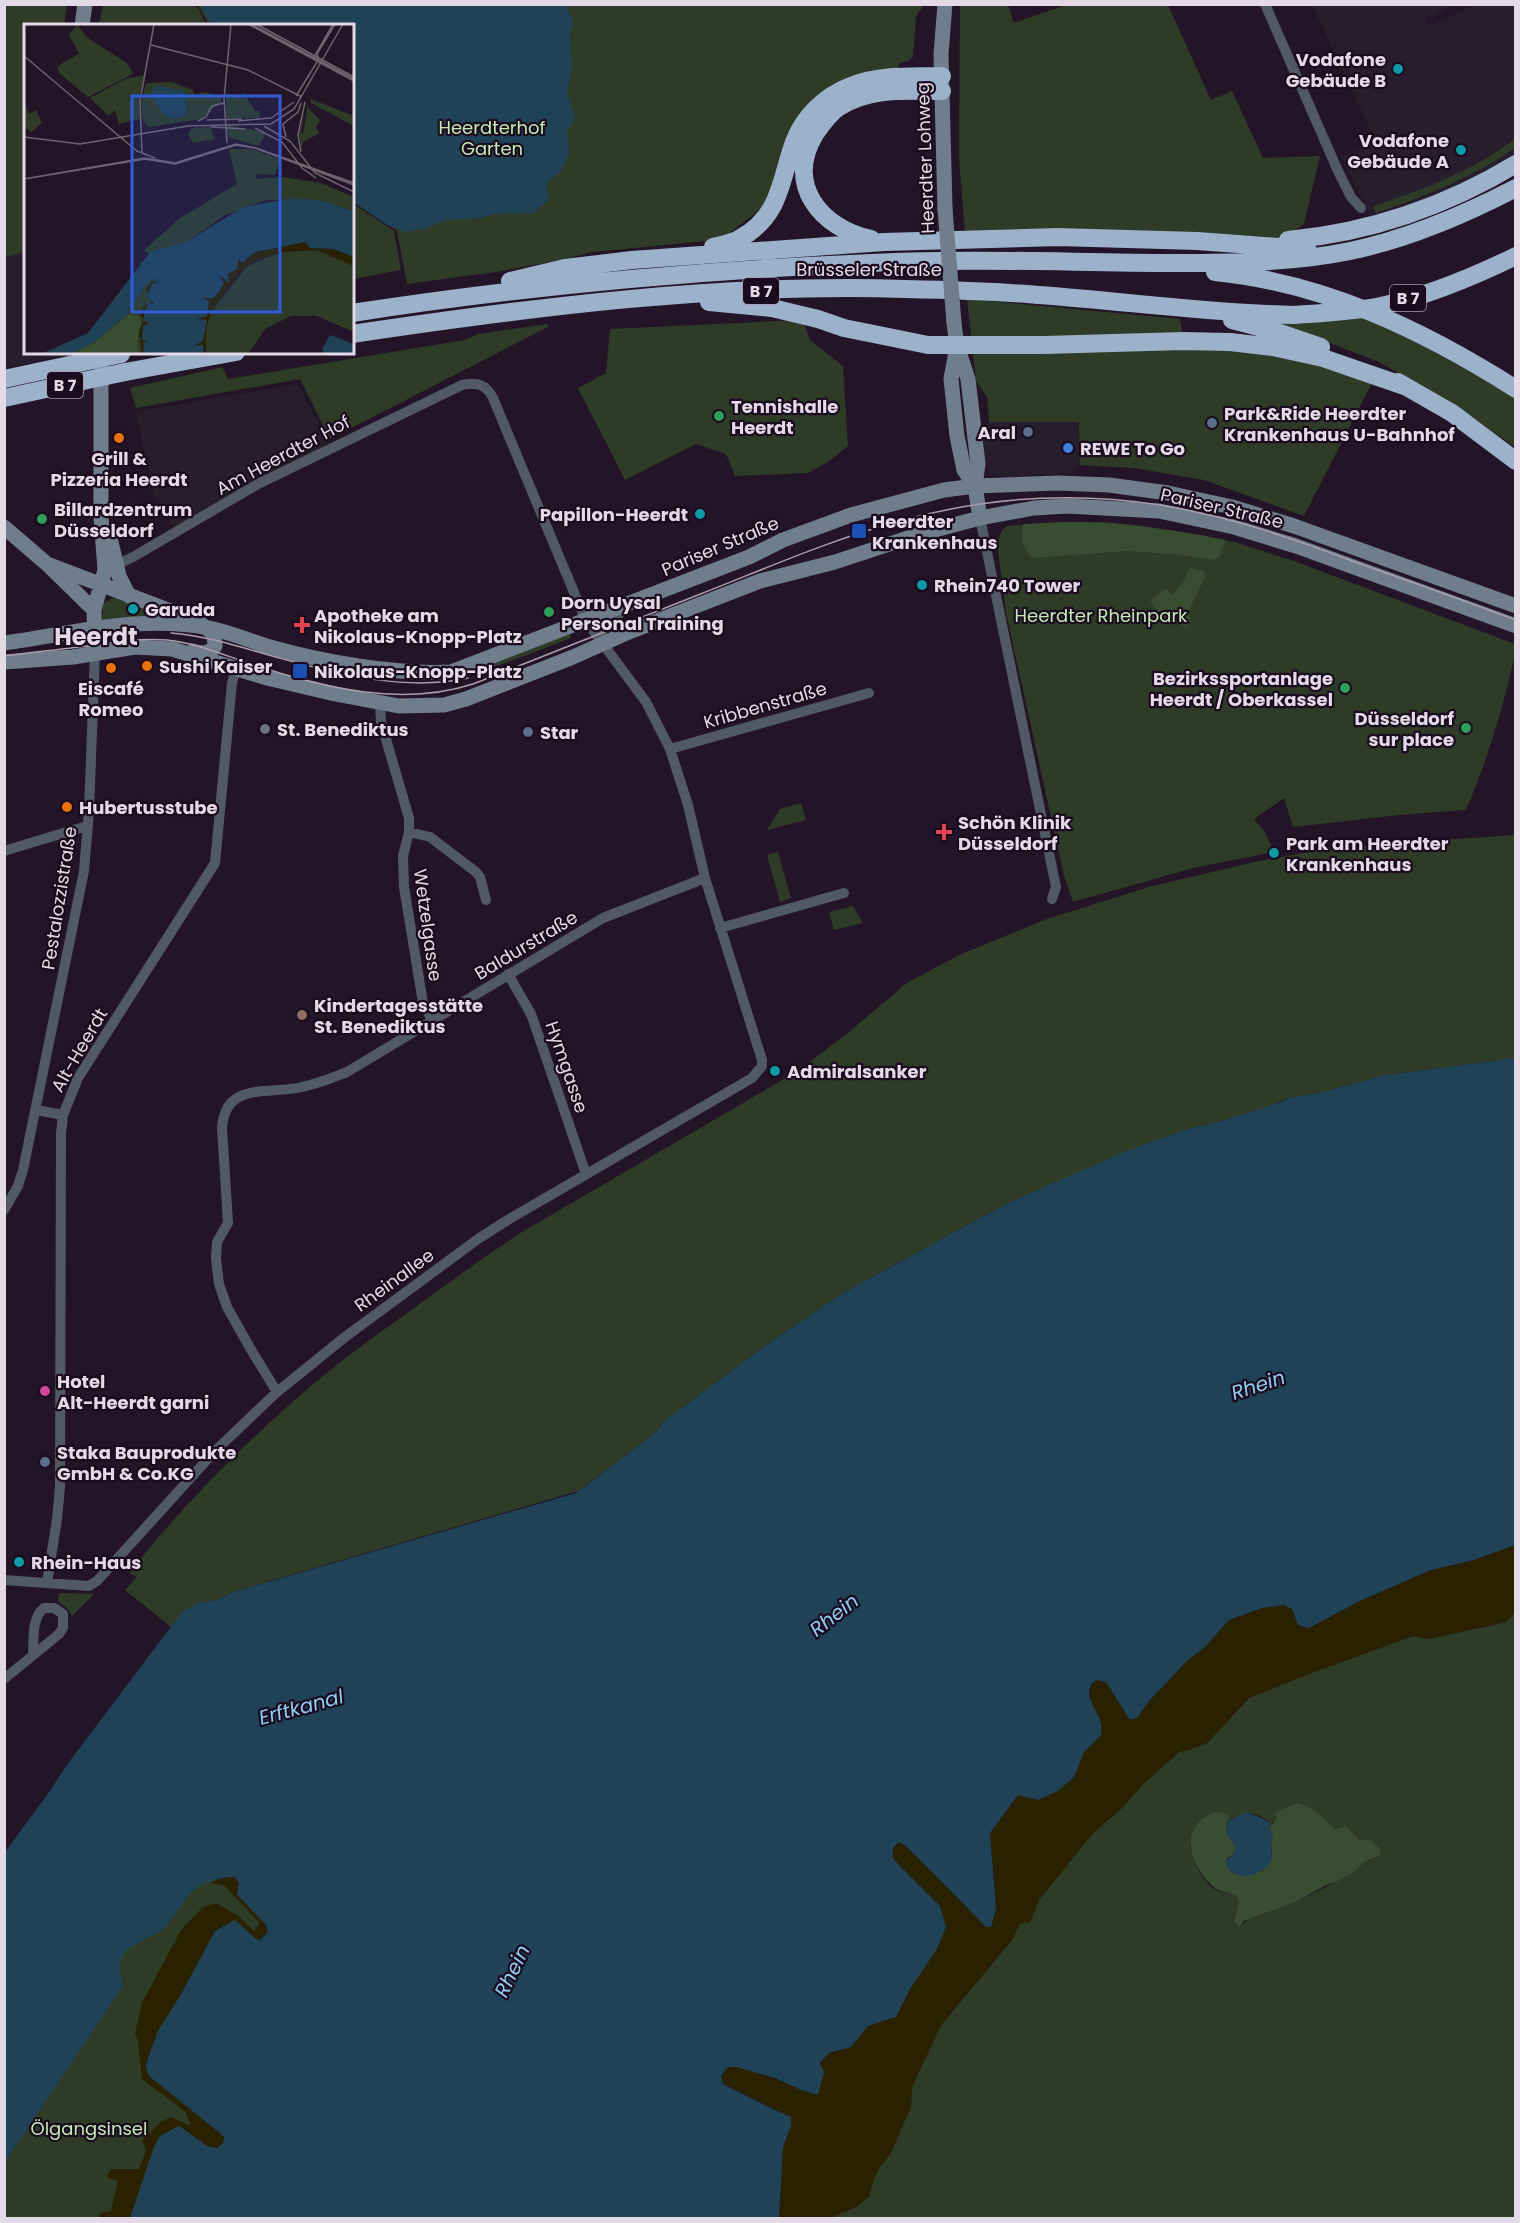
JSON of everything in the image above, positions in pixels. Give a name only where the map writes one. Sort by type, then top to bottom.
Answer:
[{"type":"highway","points":[[673,257],[739,239],[761,221],[776,201],[802,126],[825,99],[851,86],[878,78],[942,83]]},
{"type":"highway","points":[[884,242],[847,232],[828,220],[812,201],[805,184],[805,162],[810,143],[829,115],[858,98],[879,92],[942,83]]},
{"type":"highway","points":[[1247,244],[1305,239],[1369,226],[1453,198],[1515,164]]},
{"type":"highway","name":"Brüsseler Straße","points":[[354,313],[559,285],[813,266],[1011,260],[1135,263],[1290,260],[1351,251],[1434,225],[1515,188]]},
{"type":"highway","points":[[398,306],[565,268],[673,257],[884,242],[1058,237],[1247,244],[1351,251]]},
{"type":"highway","name":"Brüsseler Straße","points":[[354,334],[574,306],[732,292],[820,288],[1036,295],[1247,314],[1294,315],[1382,306],[1433,291],[1478,274],[1515,256]]},
{"type":"highway","name":"Brüsseler Straße","points":[[1135,263],[1237,274],[1335,297],[1414,330],[1515,389]]},
{"type":"highway","points":[[638,300],[694,301],[772,308],[818,319],[843,328],[928,345],[1230,342],[1273,347],[1323,358],[1407,387]]},
{"type":"highway","name":"Brüsseler Straße","points":[[1171,307],[1274,331],[1373,369],[1452,413],[1515,461]]},
{"type":"highway","name":"B 7","points":[[4,379],[125,359],[204,354]]},
{"type":"highway","name":"B 7","points":[[4,398],[125,359]]},
{"type":"main road","points":[[82,24],[86,4]]},
{"type":"main road","name":"Heerdter Lohweg","points":[[945,4],[942,35],[945,208],[957,346],[951,380],[957,436],[964,470],[975,486],[980,518]]},
{"type":"main road","points":[[95,653],[94,610],[108,578],[101,517],[100,354]]},
{"type":"main road","name":"Pariser Straße","points":[[586,621],[749,557],[783,540],[851,515],[925,494],[975,486],[1058,483],[1109,485],[1204,500],[1294,526],[1515,606]]},
{"type":"main road","name":"Pariser Straße","points":[[604,644],[760,581],[835,562],[923,533],[980,518],[1034,508],[1066,506],[1125,508],[1193,517],[1296,546],[1515,626]]},
{"type":"main road","points":[[4,527],[47,564],[94,610]]},
{"type":"main road","points":[[47,564],[108,578],[129,596]]},
{"type":"main road","points":[[77,592],[85,595],[108,578]]},
{"type":"main road","points":[[4,662],[153,647],[183,648],[203,653],[212,651],[215,645],[215,639],[207,627],[197,621],[129,596],[114,594],[105,596],[99,600],[94,610]]},
{"type":"main road","points":[[4,644],[94,629],[162,623],[207,627],[268,646],[325,660],[397,670],[440,672],[462,669],[586,621]]},
{"type":"main road","points":[[94,629],[106,643],[118,649]]},
{"type":"main road","points":[[172,649],[304,687],[406,707],[444,705],[466,699],[604,644]]},
{"type":"street","points":[[1265,4],[1338,171],[1351,197],[1361,208]]},
{"type":"street","name":"Am Heerdter Hof","points":[[108,578],[258,484],[462,385],[474,382],[489,390],[493,398],[586,621]]},
{"type":"street","points":[[980,518],[1056,887],[1052,899]]},
{"type":"street","name":"Pariser Straße","points":[[604,644],[602,633],[604,623],[625,612],[634,602]]},
{"type":"street","points":[[586,621],[646,702],[670,749],[720,928],[844,893]]},
{"type":"street","name":"Pestalozzistraße","points":[[4,1210],[18,1185],[23,1170],[84,871],[95,653]]},
{"type":"street","name":"Alt-Heerdt","points":[[47,1583],[60,1487],[61,1134],[63,1115],[78,1078],[215,863],[232,683],[236,669]]},
{"type":"street","name":"Kribbenstraße","points":[[670,749],[869,693]]},
{"type":"street","points":[[380,703],[381,722],[405,799],[409,832],[430,837],[476,872],[480,877],[486,900]]},
{"type":"street","points":[[4,851],[87,826]]},
{"type":"street","name":"Wetzelgasse","points":[[409,832],[403,856],[404,887],[423,1003],[432,1020]]},
{"type":"street","name":"Baldurstraße","points":[[277,1392],[227,1307],[219,1284],[216,1259],[217,1242],[228,1223],[222,1128],[225,1110],[230,1103],[237,1097],[248,1093],[301,1088],[324,1082],[347,1072],[603,918],[705,878]]},
{"type":"street","name":"Rheinallee","points":[[47,1583],[89,1586],[97,1581],[215,1451],[277,1392],[345,1337],[478,1239],[752,1078],[762,1066],[762,1060],[720,928]]},
{"type":"street","name":"Hymgasse","points":[[508,974],[531,1014],[540,1036],[586,1174]]},
{"type":"street","points":[[36,1110],[63,1115]]},
{"type":"street","points":[[4,1580],[47,1583]]},
{"type":"street","points":[[4,1679],[33,1655]]},
{"type":"shaded area","points":[[1312,5],[1457,5],[1425,19],[1428,26],[1476,5],[1515,5],[1515,139],[1456,175],[1380,205],[1376,213],[1413,201],[1458,181],[1515,148],[1515,155],[1458,189],[1372,219],[1341,156],[1376,141]]},
{"type":"shaded area","points":[[24,252],[24,354],[68,354],[5,368],[4,257]]},
{"type":"shaded area","points":[[298,384],[332,449],[177,532],[153,492],[136,412]]},
{"type":"shaded area","points":[[989,422],[1080,422],[1080,465],[1071,473],[1005,477],[990,473],[984,459],[983,427]]},
{"type":"green space","points":[[103,4],[193,5],[199,9],[206,24],[99,24]]},
{"type":"green space","points":[[4,5],[67,5],[64,24],[24,24],[24,252],[5,257]]},
{"type":"green space","name":"Heerdterhof Garten","points":[[198,5],[924,5],[916,16],[913,57],[899,63],[898,69],[876,71],[777,175],[765,202],[756,213],[728,234],[707,241],[593,252],[496,272],[407,284],[397,231],[354,201],[354,24],[208,24]]},
{"type":"green space","points":[[960,5],[1008,5],[1014,23],[1066,5],[1168,5],[1211,100],[1232,91],[1263,158],[1320,156],[1304,224],[1283,238],[1182,232],[965,232],[959,159]]},
{"type":"green space","points":[[1515,139],[1515,148],[1482,168],[1430,193],[1376,213],[1373,206],[1446,178],[1481,161]]},
{"type":"green space","points":[[354,204],[394,231],[401,270],[354,279]]},
{"type":"green space","points":[[967,299],[1180,319],[1185,347],[1249,348],[1300,358],[1373,381],[1304,516],[1204,480],[1134,468],[1080,465],[1079,422],[989,422],[987,397],[976,381]]},
{"type":"green space","points":[[1372,317],[1515,396],[1515,447],[1451,402],[1377,361],[1271,321]]},
{"type":"green space","name":"Tennishalle Heerdt","points":[[798,320],[805,326],[810,340],[843,366],[848,446],[828,462],[808,473],[735,476],[726,454],[696,444],[625,480],[578,388],[606,373],[610,329]]},
{"type":"green space","points":[[547,324],[548,327],[330,439],[300,379],[136,408],[130,388],[222,367],[228,379],[465,340],[478,334]]},
{"type":"green space","points":[[1065,522],[1146,527],[1226,540],[1219,557],[1215,560],[1126,551],[1033,558],[1023,543],[1023,524]]},
{"type":"green space","name":"Heerdter Rheinpark","points":[[1106,522],[1144,526],[1235,542],[1294,561],[1515,644],[1515,654],[1500,714],[1466,810],[1293,827],[1284,798],[1254,819],[1265,832],[1274,852],[1197,867],[1073,902],[1064,876],[1006,613],[997,544],[1002,530],[1007,526]]},
{"type":"green space","points":[[1189,568],[1204,571],[1205,577],[1188,612],[1190,620],[1188,627],[1166,618],[1150,600],[1166,589],[1172,595],[1184,581]]},
{"type":"green space","points":[[112,598],[118,598],[168,617],[102,625],[103,604]]},
{"type":"green space","points":[[569,632],[571,638],[493,667],[452,677],[411,680],[411,676]]},
{"type":"green space","points":[[801,803],[806,820],[767,830],[780,809]]},
{"type":"green space","points":[[1515,835],[1515,1058],[1380,1076],[1327,1091],[1289,1098],[1263,1109],[1191,1128],[1144,1145],[1006,1204],[843,1293],[762,1348],[663,1422],[655,1433],[578,1491],[233,1592],[220,1599],[199,1603],[171,1627],[125,1590],[137,1577],[129,1573],[173,1520],[271,1422],[345,1358],[522,1232],[796,1072],[844,1036],[907,983],[959,955],[1047,919],[1152,886],[1309,852],[1381,844]]},
{"type":"green space","points":[[778,852],[791,898],[780,902],[767,855]]},
{"type":"green space","points":[[853,906],[863,923],[834,930],[829,912]]},
{"type":"green space","points":[[59,1593],[94,1594],[72,1616],[67,1608],[58,1602]]},
{"type":"green space","points":[[1515,1612],[1515,2218],[830,2218],[856,2207],[869,2197],[873,2181],[881,2165],[891,2153],[911,2106],[912,2087],[941,2025],[1011,1941],[1020,1923],[1030,1921],[1039,1900],[1092,1834],[1179,1752],[1207,1743],[1249,1698],[1319,1670],[1413,1636],[1428,1639],[1506,1622]],"holes":[[[1297,1803],[1306,1806],[1346,1835],[1364,1839],[1376,1858],[1365,1862],[1353,1873],[1296,1902],[1249,1919],[1239,1926],[1234,1921],[1239,1901],[1234,1896],[1218,1891],[1207,1883],[1193,1858],[1190,1845],[1229,1819],[1227,1822],[1244,1814],[1255,1814],[1272,1824]]]},
{"type":"green space","points":[[1297,1803],[1313,1810],[1335,1829],[1346,1826],[1358,1839],[1371,1840],[1379,1848],[1381,1855],[1365,1862],[1353,1873],[1336,1882],[1296,1902],[1244,1921],[1239,1927],[1234,1921],[1239,1901],[1234,1895],[1215,1888],[1201,1873],[1192,1853],[1192,1833],[1208,1815],[1218,1812],[1227,1814],[1229,1819],[1226,1824],[1234,1843],[1234,1854],[1226,1859],[1250,1875],[1263,1870],[1272,1854],[1273,1837],[1269,1828],[1276,1820],[1276,1812]]},
{"type":"green space","name":"Ölgangsinsel","points":[[218,1864],[240,1901],[260,1923],[255,1931],[204,2124],[143,2218],[5,2218],[4,2100],[97,1973]]},
{"type":"sand","points":[[1515,1545],[1515,1612],[1506,1622],[1428,1639],[1413,1636],[1249,1698],[1207,1743],[1179,1752],[1142,1785],[1123,1807],[1092,1834],[1039,1900],[1030,1922],[1020,1924],[1011,1941],[941,2025],[912,2087],[911,2106],[891,2153],[881,2165],[873,2181],[869,2197],[856,2207],[830,2218],[779,2218],[783,2147],[791,2126],[791,2117],[723,2083],[721,2076],[728,2067],[736,2067],[755,2071],[801,2090],[829,2053],[851,2047],[867,2026],[896,2017],[910,1989],[940,1906],[895,1861],[893,1851],[899,1842],[906,1846],[986,1927],[991,1927],[996,1909],[990,1833],[1018,1795],[1074,1777],[1084,1752],[1101,1735],[1090,1698],[1092,1685],[1097,1680],[1106,1682],[1130,1720],[1137,1718],[1149,1701],[1187,1661],[1205,1647],[1229,1620],[1262,1608],[1284,1605],[1292,1609],[1298,1625],[1309,1628],[1360,1601],[1431,1570],[1474,1560]]},
{"type":"sand","points":[[224,1877],[235,1877],[239,1882],[238,1895],[266,1925],[268,1932],[260,1940],[255,1938],[180,1996],[158,2031],[212,2126],[224,2137],[223,2143],[217,2148],[207,2146],[179,2126],[160,2136],[154,2147],[130,2218],[99,2218],[100,2213],[111,2211],[118,2181],[107,2177],[111,2169],[139,2169],[146,2151],[142,2141],[161,2122],[171,2117],[191,2126],[185,2111],[142,2079],[135,2033],[142,2003],[181,1930],[202,1908],[216,1903],[237,1915],[254,1931],[260,1923],[224,1885],[210,1883]]},
{"type":"water","points":[[201,5],[568,5],[567,10],[573,20],[570,34],[572,68],[567,92],[575,118],[567,131],[569,154],[560,172],[546,184],[549,200],[533,213],[495,214],[480,218],[446,220],[426,228],[405,232],[389,226],[354,203],[354,24],[210,24]]},
{"type":"water","points":[[1515,1058],[1515,1545],[1474,1560],[1431,1570],[1360,1601],[1309,1628],[1298,1625],[1292,1609],[1284,1605],[1262,1608],[1229,1620],[1205,1647],[1187,1661],[1149,1701],[1137,1718],[1130,1720],[1106,1682],[1097,1680],[1089,1690],[1089,1696],[1099,1719],[1101,1735],[1084,1752],[1074,1777],[1058,1791],[1038,1800],[1018,1795],[990,1833],[996,1909],[991,1927],[986,1927],[906,1846],[899,1842],[893,1851],[895,1861],[940,1906],[946,1927],[937,1949],[910,1989],[896,2017],[868,2026],[851,2047],[829,2053],[820,2063],[824,2072],[818,2095],[775,2078],[736,2067],[728,2067],[721,2076],[723,2084],[791,2117],[791,2126],[783,2147],[779,2218],[130,2218],[154,2147],[160,2136],[179,2126],[207,2146],[217,2148],[223,2143],[224,2137],[221,2134],[150,2077],[146,2064],[158,2031],[215,1931],[235,1920],[260,1940],[268,1932],[266,1925],[237,1895],[239,1883],[235,1877],[214,1880],[199,1886],[187,1897],[166,1926],[123,1955],[120,1966],[123,1986],[5,2162],[5,1852],[69,1762],[182,1612],[199,1603],[220,1599],[233,1592],[576,1493],[655,1433],[663,1422],[762,1348],[843,1293],[1006,1204],[1124,1152],[1191,1128],[1222,1121],[1289,1098],[1327,1091],[1380,1076]]},
{"type":"water","points":[[1245,1812],[1272,1824],[1269,1828],[1273,1837],[1272,1859],[1268,1865],[1255,1874],[1240,1876],[1228,1869],[1225,1861],[1234,1854],[1234,1843],[1226,1835],[1227,1822]]},
{"type":"tram line","points":[[4,656],[122,641],[167,640],[200,647],[281,673],[335,687],[391,694],[446,691],[473,684],[802,553],[878,527],[967,506],[1064,498],[1160,505],[1235,522],[1308,545],[1516,620]]},
{"type":"tram line","points":[[171,633],[215,640],[309,666],[377,680],[423,683],[468,678]]},
{"type":"place","name":"Vodafone Gebäude B","points":[[1398,69]]},
{"type":"place","name":"Vodafone Gebäude A","points":[[1461,150]]},
{"type":"place","name":"Tennishalle Heerdt","points":[[719,416]]},
{"type":"place","name":"Park&Ride Heerdter Krankenhaus U-Bahnhof","points":[[1212,423]]},
{"type":"place","name":"Aral","points":[[1028,432]]},
{"type":"place","name":"Grill & Pizzeria Heerdt","points":[[119,438]]},
{"type":"place","name":"REWE To Go","points":[[1068,448]]},
{"type":"place","name":"Papillon-Heerdt","points":[[700,514]]},
{"type":"place","name":"Billardzentrum Düsseldorf","points":[[42,519]]},
{"type":"place","name":"Heerdter Krankenhaus","points":[[859,531]]},
{"type":"place","name":"Rhein740 Tower","points":[[922,585]]},
{"type":"place","name":"Garuda","points":[[133,609]]},
{"type":"place","name":"Dorn Uysal Personal Training","points":[[549,612]]},
{"type":"place","name":"Apotheke am Nikolaus-Knopp-Platz","points":[[302,625]]},
{"type":"place","name":"Sushi Kaiser","points":[[147,666]]},
{"type":"place","name":"Eiscafé Romeo","points":[[111,668]]},
{"type":"place","name":"Nikolaus-Knopp-Platz","points":[[300,671]]},
{"type":"place","name":"Bezirkssportanlage Heerdt / Oberkassel","points":[[1345,688]]},
{"type":"place","name":"Düsseldorf sur place","points":[[1466,728]]},
{"type":"place","name":"St. Benediktus","points":[[265,729]]},
{"type":"place","name":"Star","points":[[528,732]]},
{"type":"place","name":"Hubertusstube","points":[[67,807]]},
{"type":"place","name":"Schön Klinik Düsseldorf","points":[[944,832]]},
{"type":"place","name":"Park am Heerdter Krankenhaus","points":[[1274,853]]},
{"type":"place","name":"Kindertagesstätte St. Benediktus","points":[[302,1015]]},
{"type":"place","name":"Admiralsanker","points":[[775,1071]]},
{"type":"place","name":"Hotel Alt-Heerdt garni","points":[[45,1391]]},
{"type":"place","name":"Staka Bauprodukte GmbH & Co.KG","points":[[45,1462]]},
{"type":"place","name":"Rhein-Haus","points":[[19,1562]]},
{"type":"district","name":"Heerdt","points":[[96,636]]},
{"type":"water label","name":"Rhein","points":[[1258,1385]]},
{"type":"water label","name":"Rhein","points":[[834,1615]]},
{"type":"water label","name":"Erftkanal","points":[[301,1707]]},
{"type":"water label","name":"Rhein","points":[[512,1971]]}]
